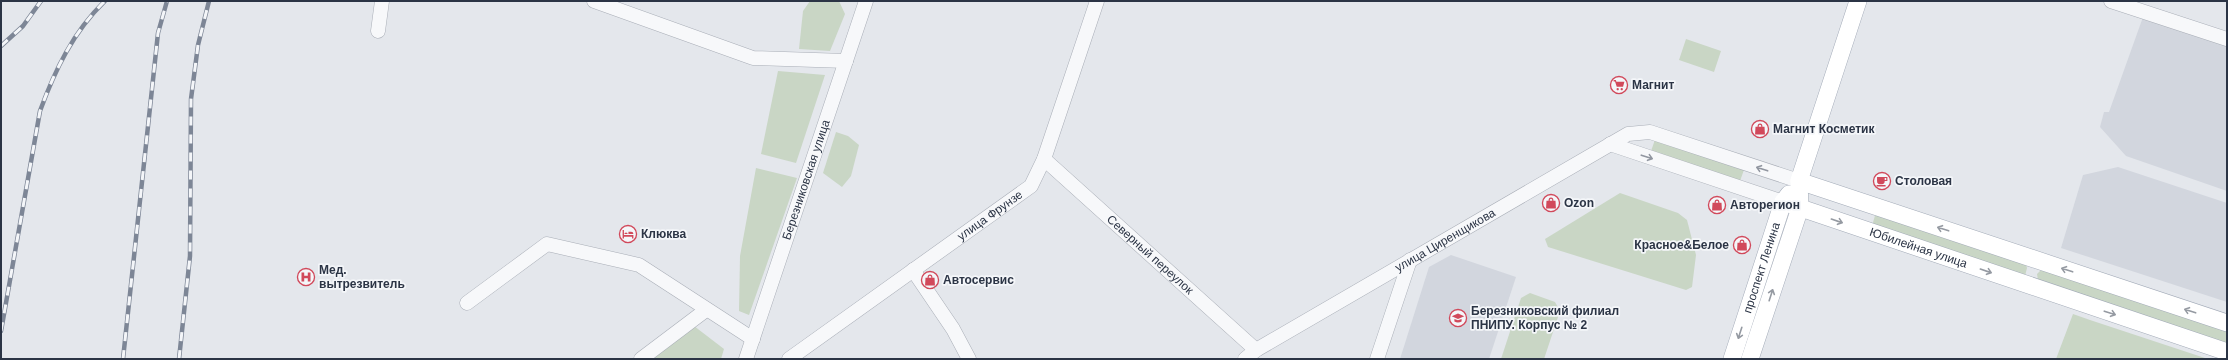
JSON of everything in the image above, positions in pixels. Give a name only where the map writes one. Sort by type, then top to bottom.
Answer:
[{"type":"main road","name":"проспект Ленина","points":[[1732,359],[1783,202],[1799,181],[1858,1]]},
{"type":"main road","name":"проспект Ленина","points":[[1750,359],[1800,208],[1799,181]]},
{"type":"main road","points":[[1799,181],[2227,323]]},
{"type":"main road","name":"Юбилейная улица","points":[[1783,202],[2227,352]]},
{"type":"street","points":[[378,31],[382,1]]},
{"type":"street","points":[[594,1],[753,58],[846,61]]},
{"type":"street","name":"Березниковская улица","points":[[746,359],[866,1]]},
{"type":"street","name":"улица Фрунзе","points":[[789,359],[1031,186],[1044,160],[1097,1]]},
{"type":"street","points":[[2111,1],[2227,39]]},
{"type":"street","name":"улица Циренщикова","points":[[1245,359],[1256,350],[1628,134],[1650,132],[1799,181]]},
{"type":"street","name":"Юбилейная улица","points":[[1610,144],[1783,202]]},
{"type":"street","name":"Северный переулок","points":[[1044,160],[1256,350]]},
{"type":"street","points":[[466,303],[547,244],[639,265],[706,310],[753,339]]},
{"type":"street","points":[[1378,359],[1410,260]]},
{"type":"street","points":[[913,270],[953,329],[969,359]]},
{"type":"street","points":[[641,359],[706,310]]},
{"type":"shaded area","points":[[2143,17],[2227,46],[2227,191],[2126,156],[2100,127],[2104,112],[2109,112]]},
{"type":"shaded area","points":[[2118,167],[2227,203],[2227,302],[2061,248],[2083,175]]},
{"type":"shaded area","name":"Березниковский филиал ПНИПУ. Корпус № 2","points":[[1451,255],[1516,277],[1489,359],[1400,359],[1429,267]]},
{"type":"green space","points":[[810,1],[839,1],[845,14],[830,51],[799,49],[803,11]]},
{"type":"green space","points":[[1686,39],[1721,51],[1714,72],[1679,60]]},
{"type":"green space","points":[[778,71],[825,75],[796,163],[761,154]]},
{"type":"green space","points":[[836,132],[848,136],[859,145],[851,176],[842,187],[823,173]]},
{"type":"green space","points":[[1656,137],[1745,167],[1740,181],[1651,151]]},
{"type":"green space","points":[[756,168],[797,178],[749,315],[739,311],[740,256]]},
{"type":"green space","points":[[1620,193],[1678,213],[1687,220],[1696,255],[1692,287],[1686,290],[1548,247],[1545,239]]},
{"type":"green space","points":[[1876,212],[2026,264],[2027,268],[2025,276],[1872,226]]},
{"type":"green space","points":[[2041,270],[2227,330],[2227,345],[2038,280],[2037,274]]},
{"type":"green space","points":[[1530,293],[1555,302],[1560,311],[1544,359],[1501,359],[1521,298]]},
{"type":"green space","points":[[2073,314],[2090,320],[2208,359],[2056,359]]},
{"type":"green space","points":[[694,326],[724,349],[721,359],[653,359]]},
{"type":"railway","points":[[1,46],[23,26],[41,1]]},
{"type":"railway","points":[[1,331],[40,111],[66,52],[83,26],[105,1]]},
{"type":"railway","points":[[123,359],[158,33],[167,1]]},
{"type":"railway","points":[[179,359],[190,256],[191,99],[198,45],[209,1]]},
{"type":"place","name":"Магнит","points":[[1619,85]]},
{"type":"place","name":"Магнит Косметик","points":[[1760,129]]},
{"type":"place","name":"Столовая","points":[[1882,181]]},
{"type":"place","name":"Ozon","points":[[1551,203]]},
{"type":"place","name":"Авторегион","points":[[1717,205]]},
{"type":"place","name":"Клюква","points":[[628,234]]},
{"type":"place","name":"Красное&Белое","points":[[1742,245]]},
{"type":"place","name":"Мед. вытрезвитель","points":[[306,277]]},
{"type":"place","name":"Автосервис","points":[[930,280]]},
{"type":"place","name":"Березниковский филиал ПНИПУ. Корпус № 2","points":[[1458,318]]}]
